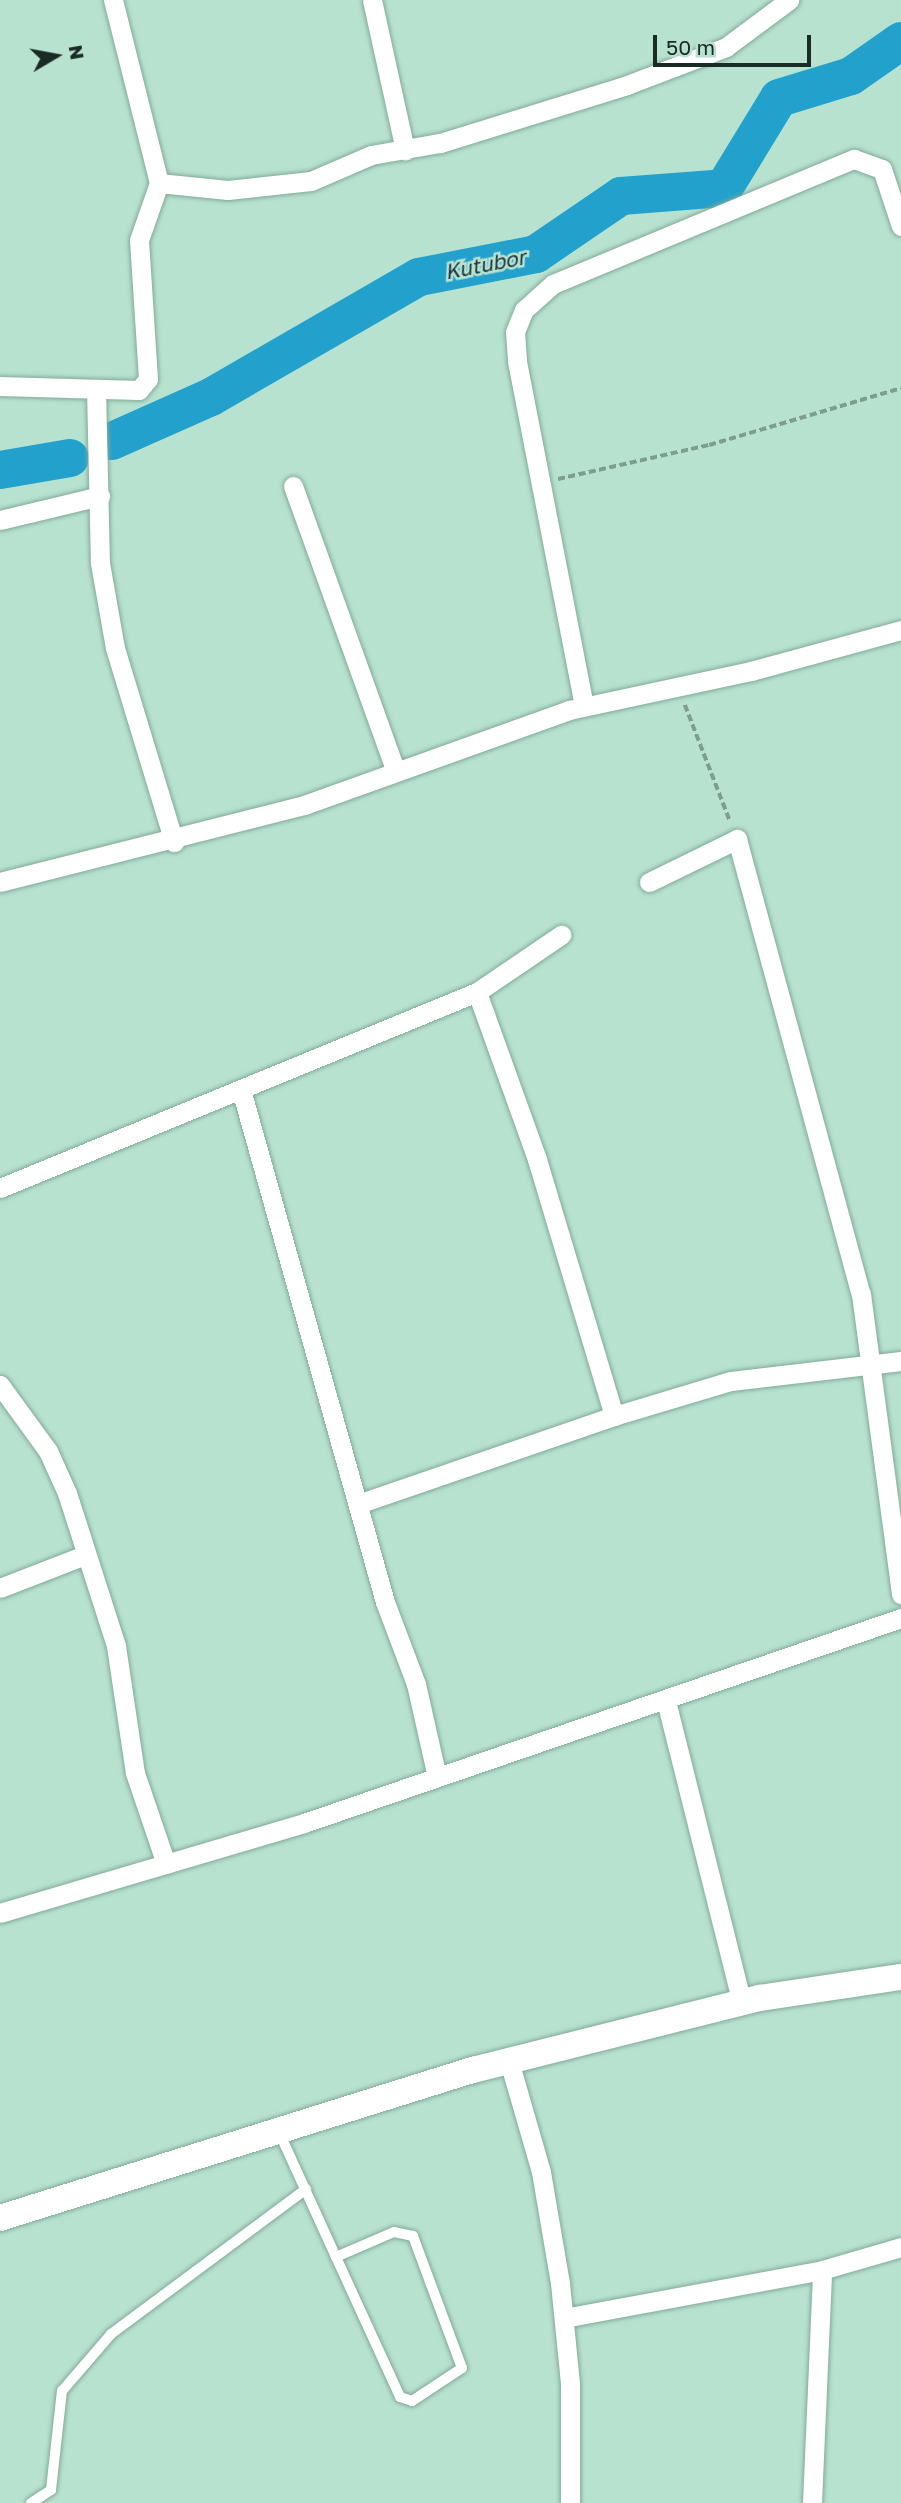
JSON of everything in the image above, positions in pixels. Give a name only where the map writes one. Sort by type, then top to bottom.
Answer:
[{"type":"street","points":[[0,386],[139,390],[148,379],[139,240],[159,183],[113,0]]},
{"type":"street","points":[[372,0],[405,150]]},
{"type":"street","points":[[159,183],[256,189],[311,181],[371,155],[405,150],[627,85],[726,47],[789,0]]},
{"type":"street","points":[[584,706],[540,485],[515,332],[524,310],[552,284],[854,159],[882,169],[901,226]]},
{"type":"street","points":[[96,389],[100,563],[115,648],[174,842]]},
{"type":"street","points":[[293,486],[395,769]]},
{"type":"street","points":[[0,520],[100,496]]},
{"type":"street","points":[[0,882],[174,842],[304,805],[395,769],[584,706],[677,683],[751,671],[901,630]]},
{"type":"street","points":[[649,882],[737,839],[844,1220],[869,1362],[901,1594]]},
{"type":"street","points":[[0,1188],[242,1093],[477,992],[561,935]]},
{"type":"street","points":[[477,992],[537,1158],[614,1416]]},
{"type":"street","points":[[242,1093],[361,1503],[385,1602],[416,1684],[437,1777]]},
{"type":"street","points":[[361,1503],[614,1416],[731,1381],[869,1362],[901,1361]]},
{"type":"street","points":[[0,1385],[48,1451],[85,1555],[116,1646],[135,1773],[166,1864]]},
{"type":"street","points":[[0,1588],[85,1555]]},
{"type":"street","points":[[0,1913],[166,1864],[437,1777],[666,1701],[901,1618]]},
{"type":"street","points":[[666,1701],[742,2003]]},
{"type":"street","points":[[0,2218],[509,2061],[742,2003],[901,1977]]},
{"type":"street","points":[[509,2061],[541,2172],[564,2318],[570,2503]]},
{"type":"street","points":[[564,2318],[821,2270],[901,2246]]},
{"type":"street","points":[[812,2503],[821,2270]]},
{"type":"lane","points":[[279,2131],[335,2257],[400,2397],[412,2401],[462,2368],[413,2236],[394,2232],[335,2257]]},
{"type":"lane","points":[[31,2503],[51,2490],[62,2391],[111,2333],[306,2189]]},
{"type":"path","points":[[540,485],[709,445],[901,388]]},
{"type":"path","points":[[677,683],[737,839]]},
{"type":"waterway","name":"Kutubor","points":[[112,441],[211,397],[419,277],[536,254],[621,196],[724,188],[779,98],[851,76],[901,41]]},
{"type":"waterway","name":"Kutubor","points":[[0,470],[70,458]]}]
